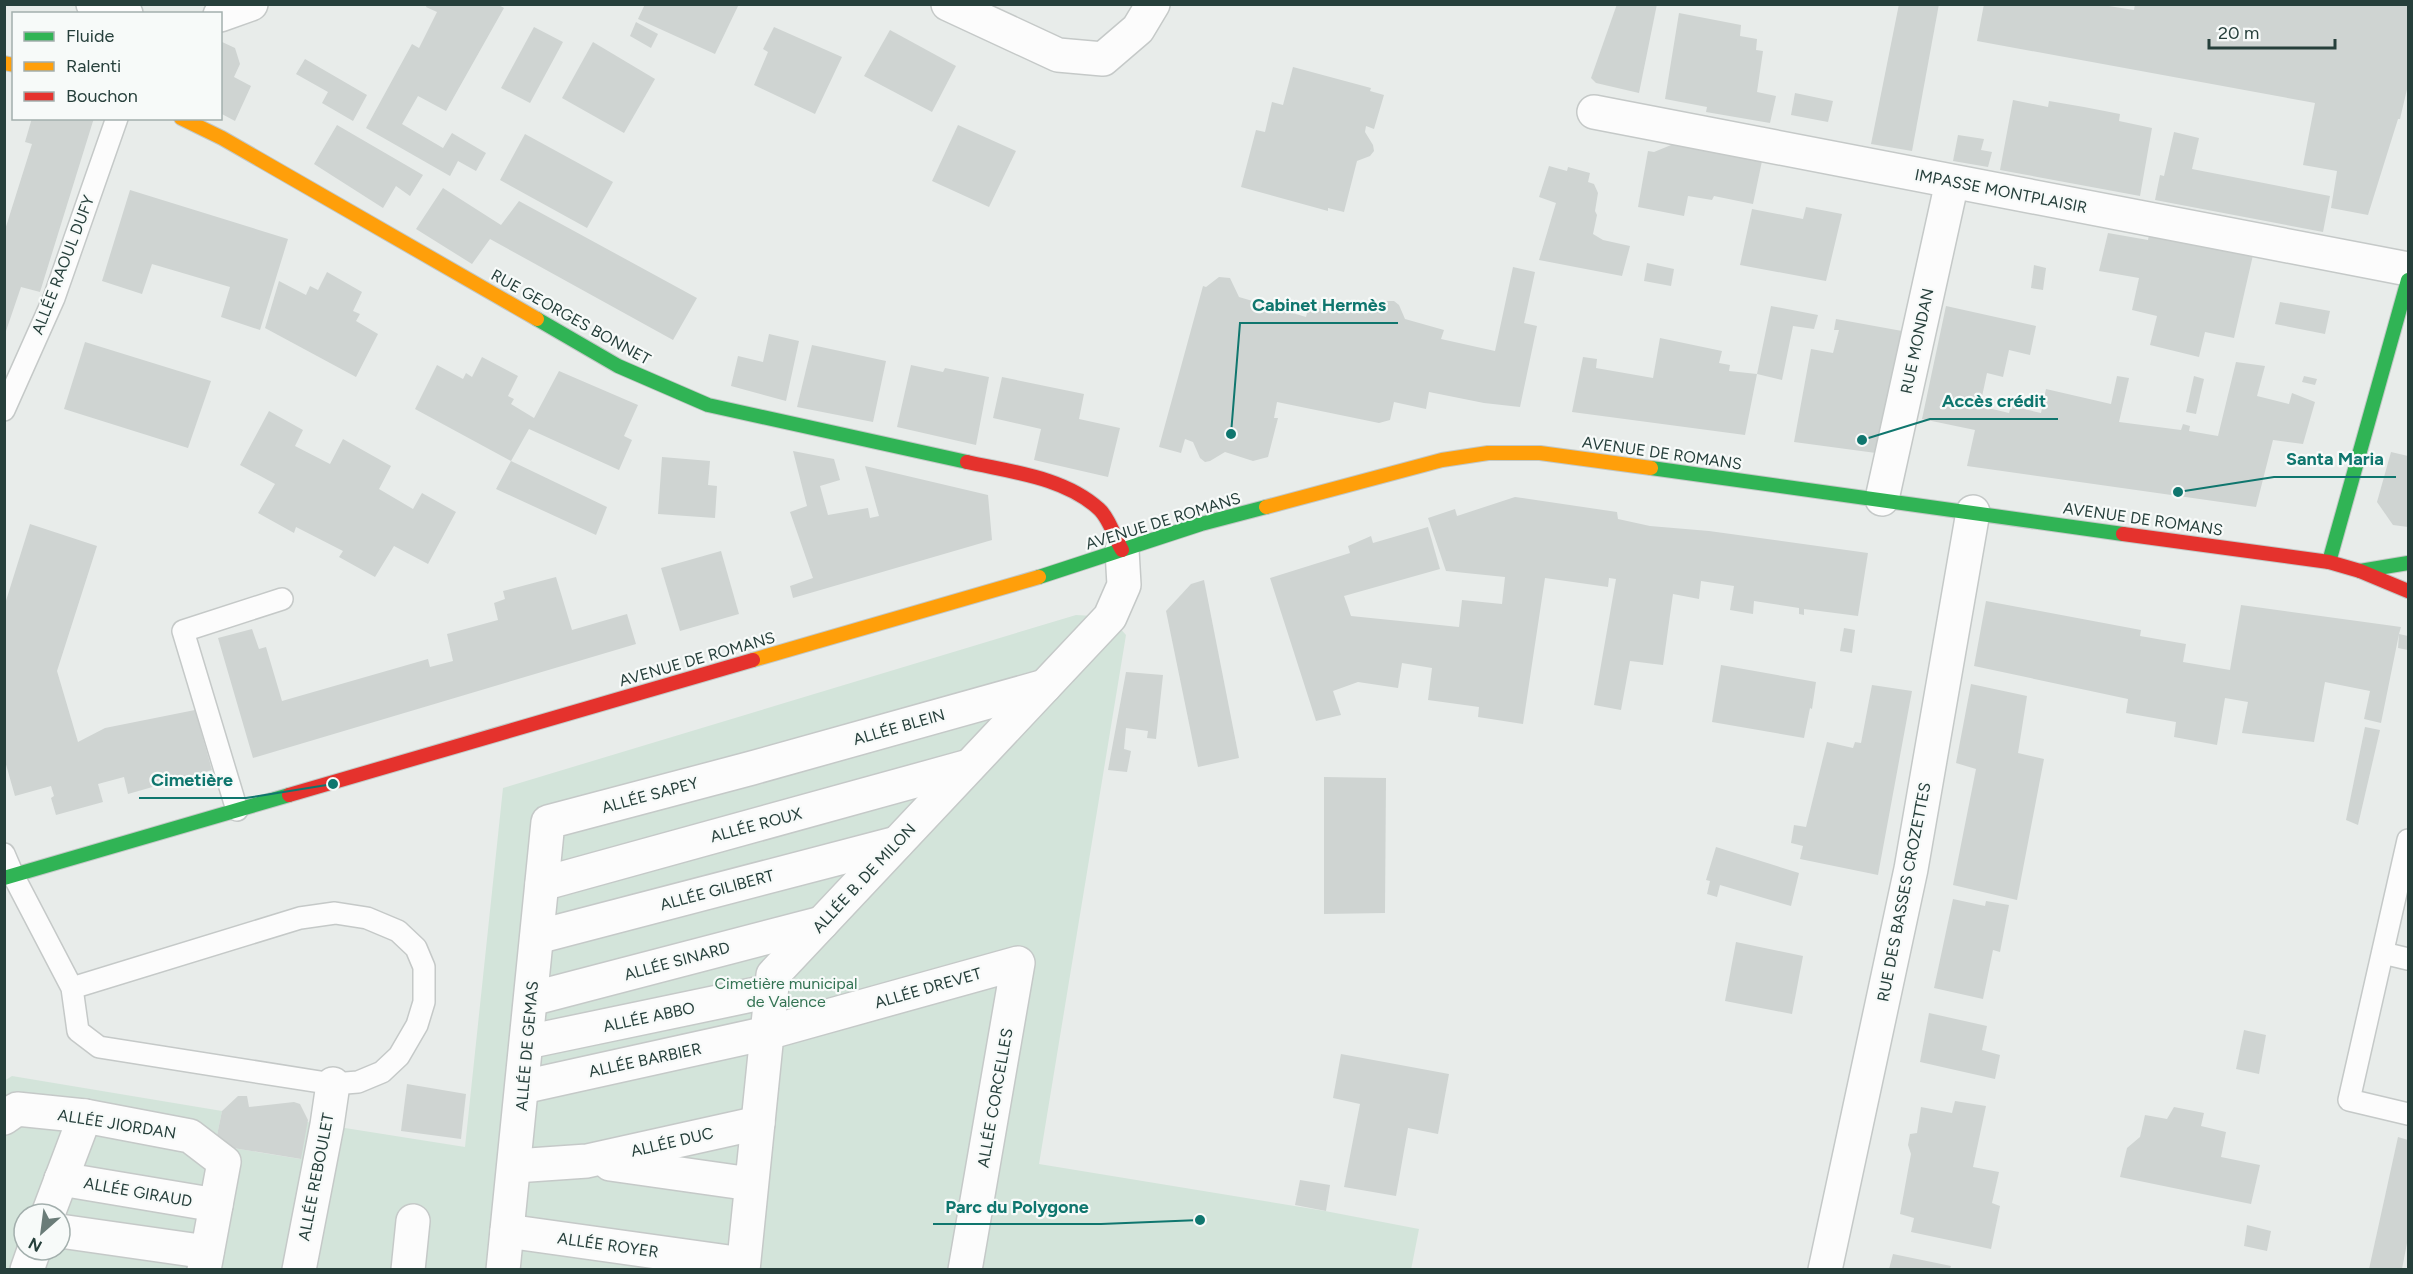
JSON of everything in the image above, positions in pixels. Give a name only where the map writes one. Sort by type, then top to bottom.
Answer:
[{"type":"main road","name":"RUE GEORGES BONNET","points":[[185,120],[222,138],[618,366],[708,405],[1038,478],[1064,487],[1100,510],[1122,550]]},
{"type":"main road","points":[[2329,562],[2409,280]]},
{"type":"main road","name":"AVENUE DE ROMANS","points":[[9,876],[1037,578],[1201,524],[1442,460],[1488,453],[1540,453],[2329,562],[2360,571],[2409,591]]},
{"type":"main road","name":"AVENUE DE ROMANS","points":[[2360,571],[2409,563]]},
{"type":"street","points":[[93,4],[119,12]]},
{"type":"street","points":[[222,14],[252,4]]},
{"type":"street","points":[[948,4],[1058,55],[1103,59],[1138,29],[1153,4]]},
{"type":"street","name":"IMPASSE MONTPLAISIR","points":[[1594,112],[2409,270]]},
{"type":"street","name":"RUE MONDAN","points":[[1882,499],[1952,182]]},
{"type":"street","name":"RUE DES BASSES CROZETTES","points":[[1825,1269],[1911,869],[1973,512]]},
{"type":"street","name":"ALLÉE B. DE MILON","points":[[743,1266],[773,975],[1110,617],[1124,585],[1122,550]]},
{"type":"street","name":"ALLÉE BLEIN","points":[[752,768],[1045,686]]},
{"type":"street","name":"ALLÉE ROUX","points":[[542,884],[969,766]]},
{"type":"street","name":"ALLÉE SAPEY","points":[[548,822],[752,768]]},
{"type":"street","name":"ALLÉE DE GEMAS","points":[[503,1269],[548,822]]},
{"type":"street","name":"ALLÉE GILIBERT","points":[[537,937],[897,843]]},
{"type":"street","name":"ALLÉE SINARD","points":[[531,999],[822,923]]},
{"type":"street","name":"ALLÉE DREVET","points":[[767,1033],[1018,963]]},
{"type":"street","name":"ALLÉE CORCELLES","points":[[965,1269],[1018,963]]},
{"type":"street","name":"ALLÉE ABBO","points":[[527,1042],[771,992]]},
{"type":"street","name":"ALLÉE BARBIER","points":[[523,1087],[767,1033]]},
{"type":"street","name":"ALLÉE REBOULET","points":[[299,1269],[333,1084]]},
{"type":"street","name":"ALLÉE JIORDAN","points":[[4,1118],[17,1109],[85,1116],[190,1136],[224,1162],[216,1205]]},
{"type":"street","points":[[52,1202],[85,1116]]},
{"type":"street","name":"ALLÉE DUC","points":[[515,1166],[587,1161],[758,1123]]},
{"type":"street","name":"ALLÉE DUC","points":[[587,1161],[752,1184]]},
{"type":"street","name":"ALLÉE GIRAUD","points":[[61,1179],[216,1205]]},
{"type":"street","points":[[72,1233],[206,1261],[216,1205]]},
{"type":"street","points":[[408,1269],[413,1221]]},
{"type":"street","name":"ALLÉE ROYER","points":[[507,1231],[743,1266]]},
{"type":"lane","name":"ALLÉE RAOUL DUFY","points":[[4,410],[54,298],[116,120]]},
{"type":"lane","points":[[237,810],[183,631],[282,599]]},
{"type":"lane","points":[[2409,840],[2349,1100],[2409,1114]]},
{"type":"lane","points":[[4,854],[9,876],[72,988],[78,1031],[99,1047],[333,1084],[358,1083],[382,1072],[399,1056],[417,1025],[424,1002],[424,967],[416,948],[398,931],[367,918],[335,913],[300,918],[72,988]]},
{"type":"lane","points":[[2383,953],[2409,959]]},
{"type":"green space","name":"Cimetière municipal de Valence","points":[[1076,615],[1110,617],[1126,635],[1039,1164],[1325,1211],[1419,1229],[1411,1270],[5,1270],[4,1081],[12,1076],[222,1111],[215,1145],[300,1159],[307,1122],[465,1147],[503,788]]},
{"type":"building","points":[[427,4],[497,4],[504,8],[446,111],[418,96],[402,124],[443,148],[452,133],[486,153],[476,171],[458,161],[450,176],[366,128],[412,44],[419,48],[437,12],[426,7]]},
{"type":"building","points":[[645,4],[739,4],[715,54],[638,19]]},
{"type":"building","points":[[1617,4],[1657,4],[1639,93],[1596,83],[1591,78]]},
{"type":"building","points":[[1899,4],[1939,4],[1912,151],[1871,144]]},
{"type":"building","points":[[1984,4],[2096,4],[2134,10],[2135,4],[2408,4],[2408,85],[2400,119],[2398,119],[2368,215],[2331,208],[2337,171],[2303,165],[2315,103],[1977,41]]},
{"type":"building","points":[[1679,13],[1741,25],[1740,36],[1757,39],[1756,50],[1763,51],[1757,92],[1776,96],[1770,123],[1706,112],[1707,107],[1665,99]]},
{"type":"building","points":[[636,22],[658,34],[651,48],[630,36]]},
{"type":"building","points":[[534,27],[563,42],[530,103],[501,88]]},
{"type":"building","points":[[774,27],[842,57],[815,114],[754,85],[768,52],[763,49]]},
{"type":"building","points":[[890,30],[956,66],[932,112],[864,76]]},
{"type":"building","points":[[222,42],[235,48],[240,64],[234,77],[251,86],[235,121],[222,114]]},
{"type":"building","points":[[593,42],[655,79],[624,133],[562,98]]},
{"type":"building","points":[[305,59],[367,95],[353,121],[322,103],[328,92],[296,74]]},
{"type":"building","points":[[1293,67],[1371,88],[1370,91],[1384,95],[1374,129],[1366,126],[1365,132],[1374,151],[1370,156],[1357,161],[1344,212],[1328,208],[1328,211],[1241,187],[1256,130],[1265,132],[1272,102],[1283,105]]},
{"type":"building","points":[[1795,93],[1833,101],[1828,122],[1791,115]]},
{"type":"building","points":[[2013,100],[2048,107],[2049,101],[2120,114],[2119,121],[2152,128],[2140,196],[2000,170]]},
{"type":"building","points":[[31,120],[93,120],[40,292],[21,287],[5,334],[4,233],[32,144],[25,142]]},
{"type":"building","points":[[337,125],[423,175],[410,196],[396,186],[383,208],[314,164]]},
{"type":"building","points":[[958,125],[1016,151],[989,207],[932,181]]},
{"type":"building","points":[[2174,132],[2199,138],[2192,169],[2330,196],[2323,232],[2155,200],[2160,175],[2164,176]]},
{"type":"building","points":[[525,134],[613,182],[587,228],[500,180]]},
{"type":"building","points":[[1958,135],[1984,139],[1981,150],[1992,152],[1988,167],[1953,161]]},
{"type":"building","points":[[1676,143],[1762,161],[1753,204],[1714,196],[1712,200],[1688,196],[1684,216],[1638,207],[1648,151],[1654,152]]},
{"type":"building","points":[[1549,166],[1567,171],[1568,167],[1590,173],[1588,182],[1594,184],[1598,193],[1593,234],[1603,240],[1630,246],[1622,276],[1539,260],[1556,203],[1539,197]]},
{"type":"building","points":[[443,188],[501,225],[519,201],[697,298],[673,340],[490,239],[472,264],[416,229]]},
{"type":"building","points":[[130,190],[288,239],[260,330],[221,317],[230,287],[152,264],[142,294],[102,281]]},
{"type":"building","points":[[1806,207],[1842,214],[1826,281],[1740,265],[1752,209],[1803,219]]},
{"type":"building","points":[[2108,233],[2148,240],[2149,235],[2253,255],[2234,338],[2205,332],[2199,357],[2150,345],[2157,316],[2132,310],[2139,278],[2099,271]]},
{"type":"building","points":[[1647,263],[1674,269],[1671,286],[1644,281]]},
{"type":"building","points":[[2034,265],[2046,268],[2043,290],[2031,288]]},
{"type":"building","points":[[1513,267],[1535,272],[1524,323],[1537,326],[1520,407],[1484,403],[1429,392],[1426,409],[1394,402],[1390,420],[1379,423],[1277,402],[1274,418],[1278,418],[1268,457],[1253,461],[1225,452],[1205,462],[1200,458],[1193,442],[1185,439],[1181,453],[1159,447],[1203,286],[1206,287],[1219,277],[1230,278],[1239,297],[1306,317],[1309,305],[1336,313],[1340,300],[1373,310],[1386,301],[1394,301],[1399,305],[1405,319],[1444,330],[1441,339],[1495,351]]},
{"type":"building","points":[[327,272],[362,292],[353,311],[360,314],[356,321],[378,334],[356,377],[265,328],[279,281],[306,295],[310,286],[318,290]]},
{"type":"building","points":[[2280,302],[2330,311],[2325,334],[2275,324]]},
{"type":"building","points":[[1771,306],[1818,315],[1814,329],[1793,326],[1782,380],[1757,374]]},
{"type":"building","points":[[1946,306],[2036,326],[2030,355],[2009,350],[2003,377],[1987,373],[1980,406],[2009,413],[2011,406],[2041,413],[2046,389],[2111,404],[2117,376],[2129,378],[2119,422],[2181,430],[2183,424],[2190,426],[2189,431],[2218,436],[2236,362],[2265,366],[2257,396],[2289,404],[2292,393],[2315,402],[2303,444],[2273,440],[2256,507],[1967,466],[1975,430],[1922,419]]},
{"type":"building","points":[[1836,319],[1902,331],[1876,453],[1794,442],[1811,349],[1833,353],[1839,330],[1834,330]]},
{"type":"building","points":[[769,334],[799,341],[786,401],[731,386],[738,356],[763,362]]},
{"type":"building","points":[[1660,338],[1722,351],[1719,363],[1730,365],[1729,371],[1757,374],[1745,435],[1572,412],[1583,357],[1597,359],[1596,368],[1653,378]]},
{"type":"building","points":[[85,342],[211,381],[188,448],[64,409]]},
{"type":"building","points":[[812,345],[886,361],[873,422],[797,407]]},
{"type":"building","points":[[482,357],[518,376],[508,396],[514,399],[511,404],[534,418],[559,371],[638,405],[624,436],[632,440],[619,470],[529,429],[511,461],[415,409],[437,365],[463,379],[466,373],[472,377]]},
{"type":"building","points":[[911,365],[943,372],[945,368],[989,377],[976,445],[897,427]]},
{"type":"building","points":[[2194,376],[2204,379],[2196,414],[2186,412]]},
{"type":"building","points":[[2304,376],[2317,379],[2315,385],[2302,382]]},
{"type":"building","points":[[1002,377],[1084,394],[1079,419],[1120,428],[1108,477],[1034,460],[1041,429],[993,418]]},
{"type":"building","points":[[269,411],[303,430],[295,446],[330,464],[343,439],[391,466],[379,489],[413,509],[422,493],[456,512],[428,564],[394,546],[375,577],[339,557],[343,551],[296,527],[294,533],[258,513],[275,484],[240,465]]},
{"type":"building","points":[[793,451],[834,459],[840,480],[820,486],[828,515],[868,508],[870,518],[879,516],[865,466],[988,495],[992,540],[793,598],[790,586],[813,578],[790,512],[807,506]]},
{"type":"building","points":[[2391,452],[2408,456],[2408,527],[2393,525],[2377,502]]},
{"type":"building","points":[[662,457],[710,461],[708,485],[717,486],[715,518],[658,514]]},
{"type":"building","points":[[511,461],[607,507],[596,535],[496,489]]},
{"type":"building","points":[[1515,497],[1617,512],[1618,519],[1650,526],[1709,531],[1868,553],[1858,616],[1804,609],[1804,615],[1799,614],[1799,608],[1754,601],[1753,614],[1730,610],[1734,586],[1701,581],[1699,599],[1673,594],[1663,665],[1630,661],[1621,710],[1594,705],[1616,579],[1609,578],[1608,587],[1545,578],[1523,724],[1478,717],[1479,707],[1428,700],[1432,668],[1402,663],[1398,688],[1358,682],[1333,691],[1341,715],[1316,721],[1270,578],[1350,553],[1348,546],[1371,536],[1373,543],[1428,527],[1440,569],[1344,596],[1351,616],[1459,627],[1462,600],[1502,604],[1505,577],[1446,571],[1428,518],[1455,509],[1457,516]]},
{"type":"building","points":[[30,524],[97,546],[57,671],[78,742],[105,728],[195,710],[212,770],[128,794],[124,777],[98,784],[103,802],[56,815],[51,798],[54,796],[51,786],[15,796],[5,761],[5,604]]},
{"type":"building","points":[[721,551],[739,614],[680,631],[661,568]]},
{"type":"building","points":[[556,577],[572,630],[627,614],[636,644],[253,758],[218,638],[252,629],[259,649],[266,647],[282,701],[428,659],[430,667],[453,661],[447,634],[498,620],[494,603],[505,599],[503,591]]},
{"type":"building","points":[[1204,580],[1239,758],[1198,767],[1166,611],[1191,584]]},
{"type":"building","points":[[1986,601],[2141,630],[2140,636],[2186,644],[2183,662],[2230,670],[2241,605],[2401,627],[2381,723],[2364,719],[2370,691],[2325,682],[2314,742],[2242,733],[2248,702],[2225,698],[2217,745],[2174,737],[2176,722],[2126,713],[2128,699],[1974,666]]},
{"type":"building","points":[[1844,628],[1855,630],[1852,653],[1840,651]]},
{"type":"building","points":[[2399,634],[2408,636],[2408,650],[2398,648]]},
{"type":"building","points":[[1721,665],[1816,682],[1804,738],[1712,722]]},
{"type":"building","points":[[1126,672],[1163,675],[1156,739],[1147,738],[1148,731],[1126,728],[1124,749],[1131,751],[1127,772],[1108,770]]},
{"type":"building","points":[[1971,684],[2027,696],[2018,753],[2044,759],[2017,900],[1953,885],[1976,769],[1956,763]]},
{"type":"building","points":[[1872,685],[1912,691],[1878,875],[1800,859],[1803,846],[1791,843],[1794,825],[1806,827],[1827,742],[1853,748],[1855,742],[1861,743]]},
{"type":"building","points":[[2365,727],[2380,730],[2358,825],[2346,820]]},
{"type":"building","points":[[1324,777],[1386,778],[1385,913],[1324,914]]},
{"type":"building","points":[[1716,847],[1799,873],[1791,906],[1720,885],[1717,897],[1707,894],[1710,881],[1706,880]]},
{"type":"building","points":[[1953,899],[1985,906],[1986,901],[2009,905],[2000,952],[1993,950],[1983,999],[1934,988]]},
{"type":"building","points":[[1736,942],[1803,956],[1792,1014],[1725,1001]]},
{"type":"building","points":[[1929,1013],[1987,1026],[1982,1050],[2000,1055],[1995,1079],[1920,1062]]},
{"type":"building","points":[[2244,1030],[2266,1035],[2259,1074],[2236,1069]]},
{"type":"building","points":[[1341,1054],[1449,1074],[1438,1134],[1408,1128],[1396,1196],[1344,1187],[1360,1104],[1333,1098]]},
{"type":"building","points":[[407,1084],[466,1094],[461,1139],[401,1131]]},
{"type":"building","points":[[238,1096],[247,1096],[249,1107],[294,1102],[300,1104],[308,1120],[301,1159],[215,1145],[222,1111]]},
{"type":"building","points":[[1955,1101],[1986,1106],[1973,1167],[1999,1172],[1992,1203],[2000,1206],[1991,1249],[1911,1232],[1914,1218],[1900,1214],[1911,1154],[1908,1145],[1910,1134],[1917,1133],[1921,1107],[1952,1113]]},
{"type":"building","points":[[2174,1107],[2204,1113],[2201,1126],[2226,1132],[2221,1157],[2260,1165],[2251,1204],[2120,1177],[2127,1148],[2140,1137],[2145,1115],[2167,1119]]},
{"type":"building","points":[[2398,1137],[2408,1140],[2408,1238],[2402,1269],[2369,1269]]},
{"type":"building","points":[[1300,1180],[1330,1185],[1326,1211],[1295,1205]]},
{"type":"building","points":[[2247,1225],[2271,1231],[2267,1251],[2244,1246]]},
{"type":"building","points":[[1893,1254],[1951,1266],[1950,1269],[1889,1269]]},
{"type":"traffic: fast","points":[[2329,562],[2408,280]]},
{"type":"traffic: fast","points":[[537,319],[618,366],[708,405],[967,462]]},
{"type":"traffic: fast","points":[[1651,468],[2123,534]]},
{"type":"traffic: fast","points":[[1039,577],[1201,524],[1266,507]]},
{"type":"traffic: fast","points":[[2360,571],[2408,563]]},
{"type":"traffic: fast","points":[[4,878],[289,795]]},
{"type":"traffic: slow","points":[[4,63],[12,65]]},
{"type":"traffic: slow","points":[[185,120],[222,138],[537,319]]},
{"type":"traffic: slow","points":[[1266,507],[1442,460],[1488,453],[1540,453],[1651,468]]},
{"type":"traffic: slow","points":[[753,660],[1039,577]]},
{"type":"traffic: jam","points":[[967,462],[1036,477],[1085,498],[1103,513],[1122,550]]},
{"type":"traffic: jam","points":[[2123,534],[2329,562],[2360,571],[2408,591]]},
{"type":"traffic: jam","points":[[289,795],[753,660]]},
{"type":"place","name":"Cabinet Hermès","points":[[1231,434]]},
{"type":"place","name":"Accès crédit","points":[[1862,440]]},
{"type":"place","name":"Santa Maria","points":[[2178,492]]},
{"type":"place","name":"Cimetière","points":[[333,784]]},
{"type":"place","name":"Parc du Polygone","points":[[1200,1220]]}]
